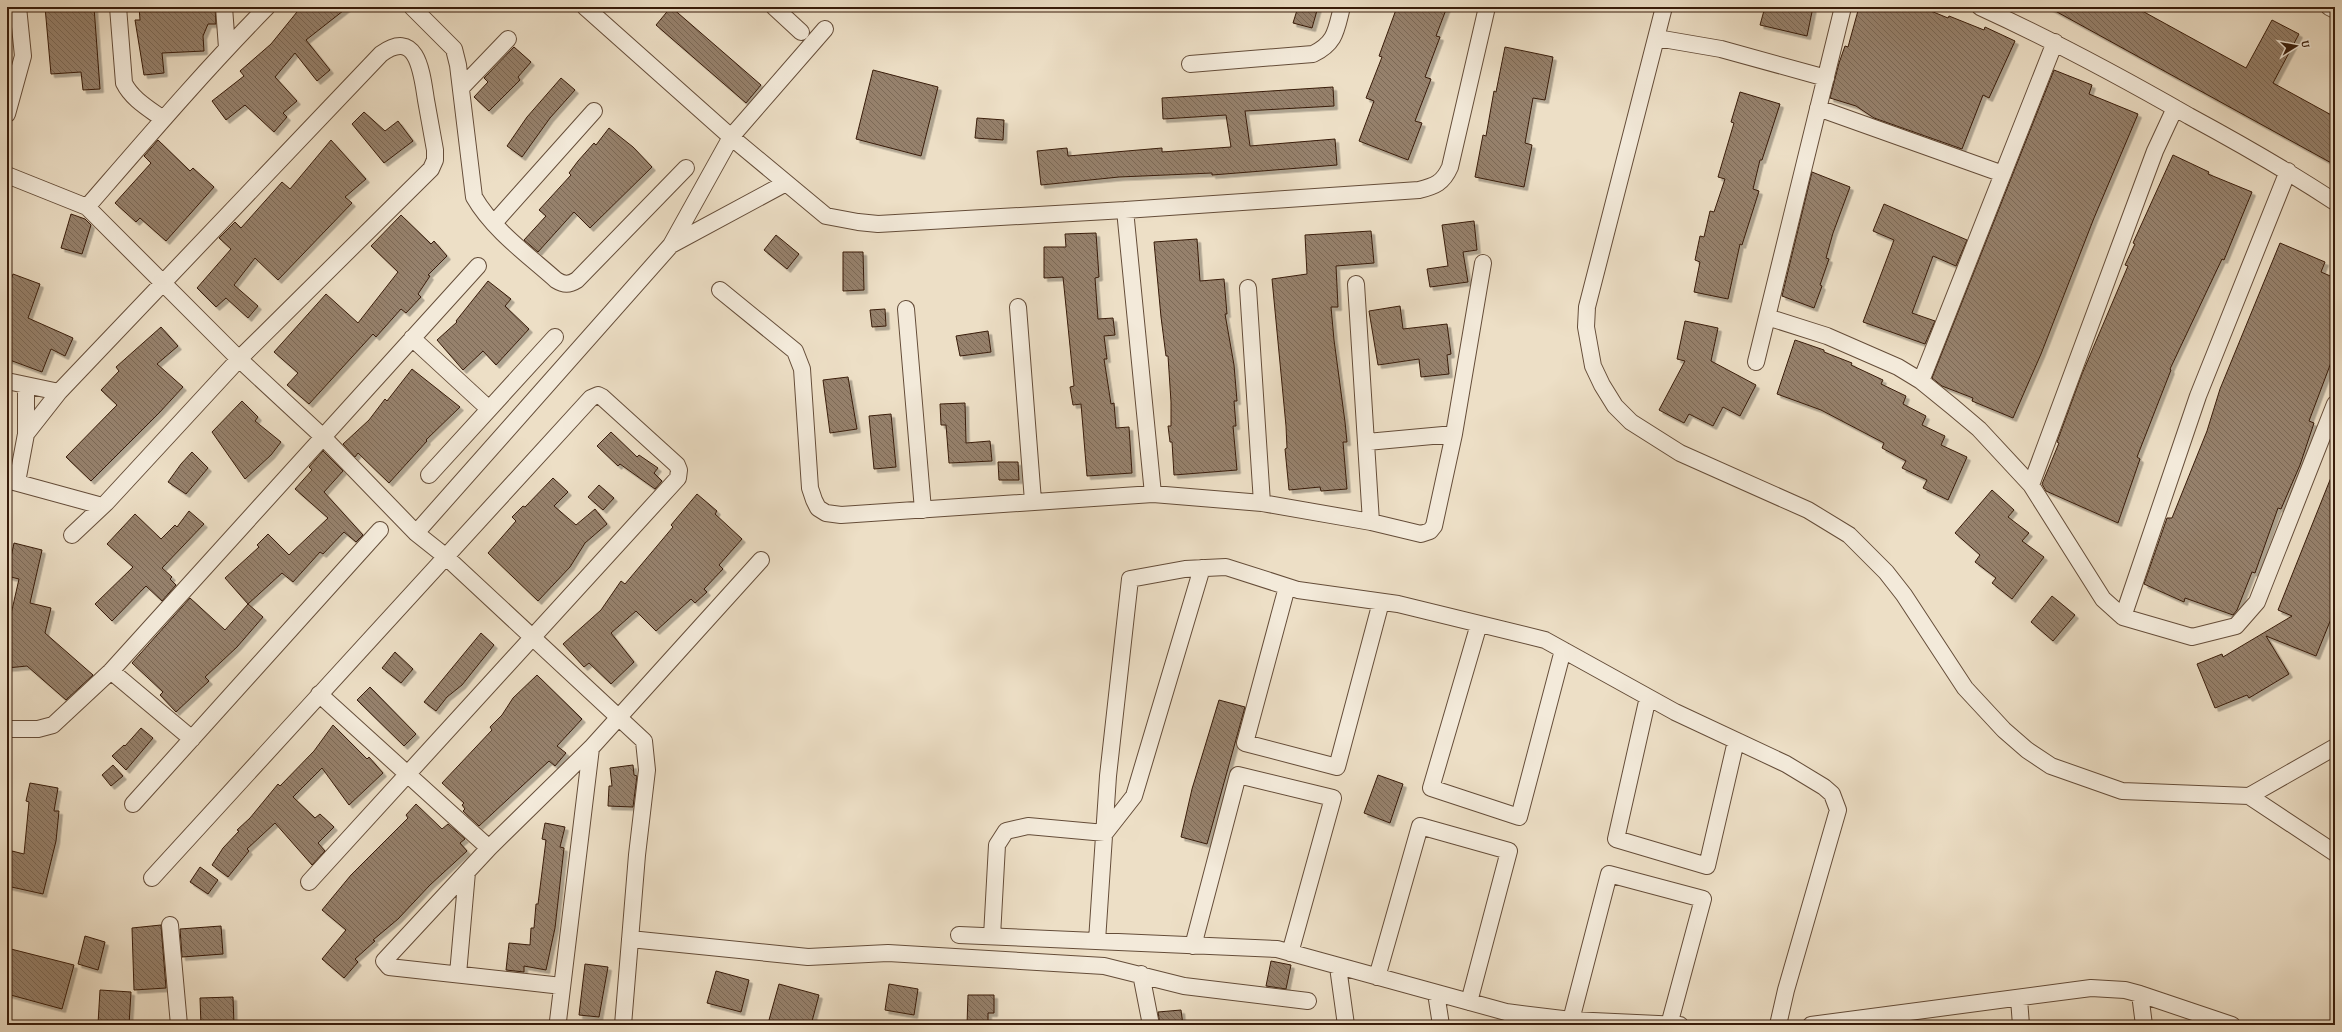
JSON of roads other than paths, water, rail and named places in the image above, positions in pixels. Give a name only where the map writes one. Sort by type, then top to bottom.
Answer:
[{"type":"street","points":[[7,114],[23,56],[18,7]]},
{"type":"street","points":[[118,7],[124,83],[128,92],[163,119]]},
{"type":"street","points":[[224,7],[227,48]]},
{"type":"street","points":[[87,207],[163,119],[227,48],[267,7]]},
{"type":"street","points":[[412,7],[454,49],[461,88],[474,197],[482,211],[494,223],[562,284],[572,283],[577,280],[686,168]]},
{"type":"street","points":[[585,7],[731,137],[826,216],[878,224],[1125,210],[1419,190],[1440,183],[1450,167],[1488,7]]},
{"type":"street","points":[[775,7],[801,32]]},
{"type":"street","points":[[1190,64],[1313,54],[1326,48],[1335,36],[1342,7]]},
{"type":"street","points":[[1664,7],[1587,307],[1586,327],[1593,366],[1602,385],[1615,406],[1631,422],[1680,453],[1808,510],[1849,535],[1886,572],[1904,595],[1965,688],[2004,730],[2027,750],[2051,766],[2122,791],[2249,796],[2335,853]]},
{"type":"street","points":[[1756,362],[1843,7]]},
{"type":"street","points":[[1980,7],[2055,42],[2288,171],[2335,202]]},
{"type":"street","points":[[2329,7],[2335,10]]},
{"type":"street","points":[[416,533],[671,245],[731,137],[825,29]]},
{"type":"street","points":[[1657,38],[1721,49],[1826,78]]},
{"type":"street","points":[[461,88],[508,39]]},
{"type":"street","points":[[1921,381],[2055,42]]},
{"type":"street","points":[[26,434],[59,392],[381,54],[391,47],[398,46],[411,51],[420,63],[435,160],[431,169],[239,360],[102,506],[72,535]]},
{"type":"street","points":[[1818,108],[2003,174]]},
{"type":"street","points":[[2031,485],[2155,151],[2175,108]]},
{"type":"street","points":[[494,223],[594,111]]},
{"type":"street","points":[[2123,617],[2198,396],[2288,171]]},
{"type":"street","points":[[7,175],[87,207],[239,360],[322,436],[416,533],[445,556],[644,741],[647,753],[647,770],[623,1025]]},
{"type":"street","points":[[671,245],[786,182]]},
{"type":"street","points":[[1125,210],[1152,494]]},
{"type":"street","points":[[720,290],[795,351],[802,369],[810,488],[818,508],[826,513],[841,515],[1152,494],[1262,503],[1371,522],[1421,534],[1430,531],[1434,526],[1454,434],[1483,263]]},
{"type":"street","points":[[7,729],[38,729],[53,725],[111,671],[322,436],[478,266]]},
{"type":"street","points":[[1356,284],[1371,522]]},
{"type":"street","points":[[1248,288],[1262,503]]},
{"type":"street","points":[[1018,307],[1033,501]]},
{"type":"street","points":[[906,309],[922,510]]},
{"type":"street","points":[[1767,317],[1868,352],[1898,367],[1921,381],[1979,429],[2031,485],[2103,599],[2123,617],[2192,636],[2236,626],[2257,602],[2335,404]]},
{"type":"street","points":[[429,475],[555,337]]},
{"type":"street","points":[[412,338],[489,409]]},
{"type":"street","points":[[7,381],[59,392]]},
{"type":"street","points":[[26,386],[26,434],[12,481],[102,506]]},
{"type":"street","points":[[152,878],[445,556],[592,398],[598,395],[602,397],[677,465],[679,470],[678,478],[532,636],[309,882]]},
{"type":"street","points":[[1367,442],[1454,434]]},
{"type":"street","points":[[133,804],[380,530]]},
{"type":"street","points":[[562,986],[389,967],[384,961],[489,848],[590,748],[761,560]]},
{"type":"street","points":[[1097,941],[1108,776],[1130,580],[1185,569],[1226,567],[1298,590],[1398,604],[1545,640],[1648,697],[1786,764],[1824,787],[1832,794],[1838,810],[1786,990],[1778,1025]]},
{"type":"street","points":[[1105,833],[1134,796],[1202,568]]},
{"type":"street","points":[[1287,587],[1245,743],[1337,766],[1381,602]]},
{"type":"street","points":[[1479,624],[1431,788],[1519,817],[1563,650]]},
{"type":"street","points":[[111,671],[192,738]]},
{"type":"street","points":[[319,694],[409,773],[489,848]]},
{"type":"street","points":[[1648,697],[1616,839],[1707,866],[1736,741]]},
{"type":"street","points":[[2249,796],[2335,747]]},
{"type":"street","points":[[558,1021],[590,748]]},
{"type":"street","points":[[1193,946],[1238,775],[1333,798],[1290,953]]},
{"type":"street","points":[[992,936],[997,845],[1006,831],[1028,826],[1105,833]]},
{"type":"street","points":[[1376,977],[1420,826],[1509,851],[1469,1002]]},
{"type":"street","points":[[458,974],[467,872]]},
{"type":"street","points":[[1571,1020],[1609,874],[1703,899],[1669,1024]]},
{"type":"street","points":[[170,925],[179,1025]]},
{"type":"street","points":[[959,935],[1277,949],[1506,1012],[1546,1021],[1571,1020],[1680,1025]]},
{"type":"street","points":[[630,940],[808,957],[888,953],[1104,966],[1142,974],[1184,986],[1308,1001]]},
{"type":"street","points":[[1338,967],[1346,1025]]},
{"type":"street","points":[[1142,974],[1151,1025]]},
{"type":"street","points":[[1811,1025],[1889,1020],[2091,988],[2125,990],[2232,1025]]},
{"type":"street","points":[[1436,993],[1440,1025]]},
{"type":"street","points":[[2140,994],[2144,1025]]},
{"type":"street","points":[[2019,999],[2021,1025]]}]
